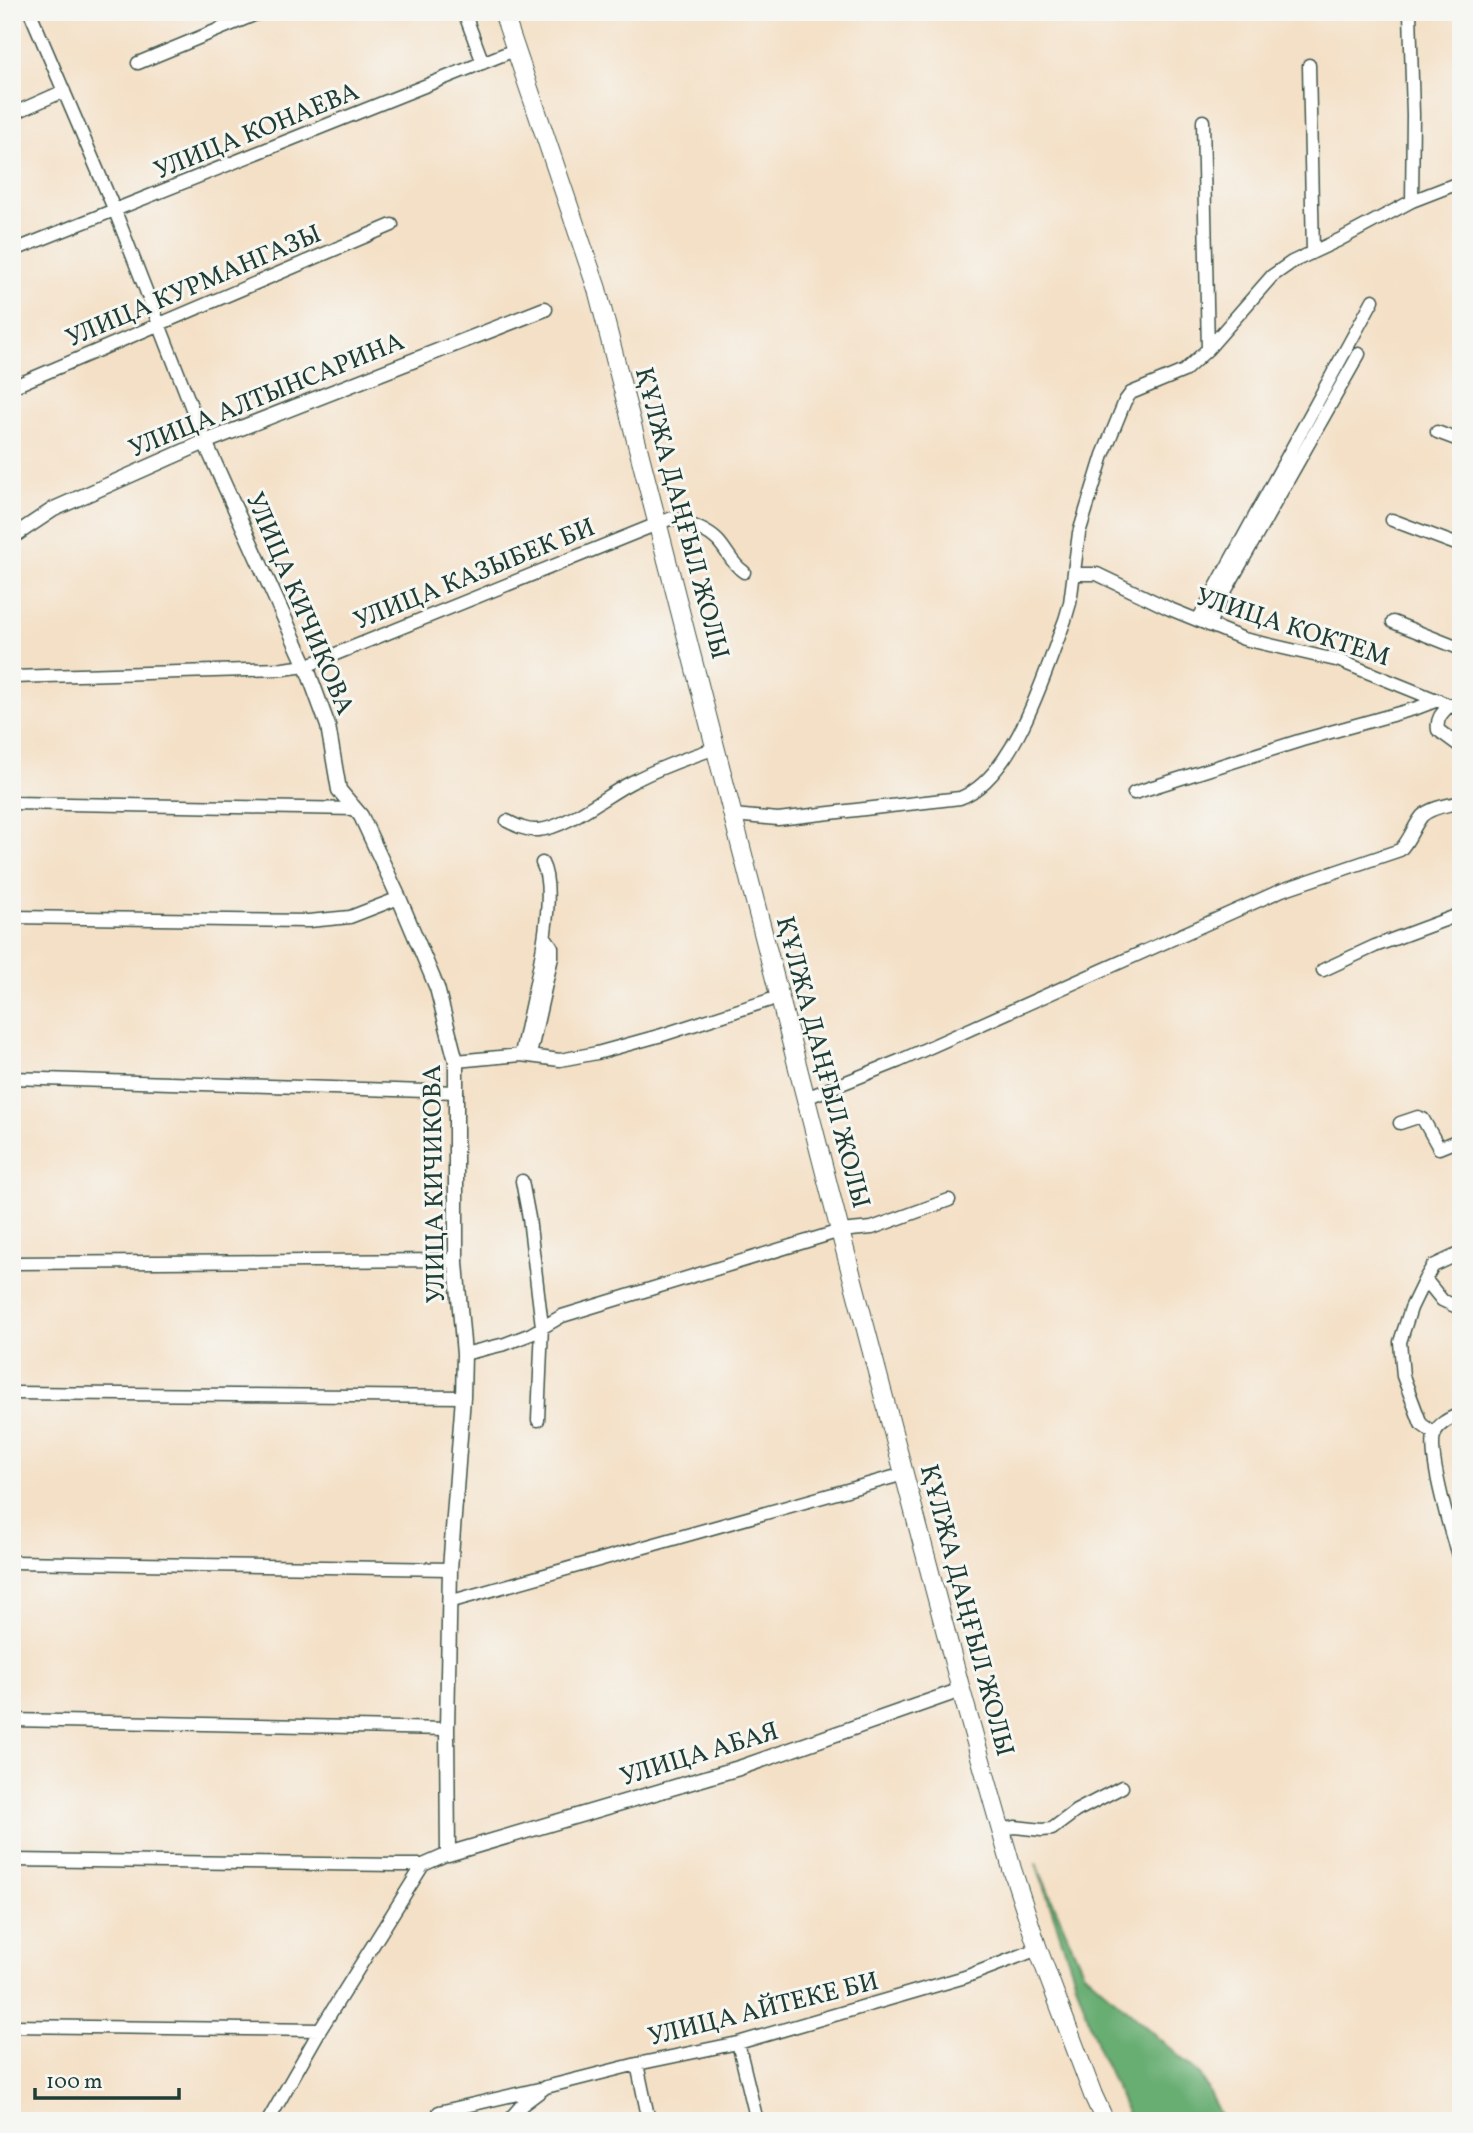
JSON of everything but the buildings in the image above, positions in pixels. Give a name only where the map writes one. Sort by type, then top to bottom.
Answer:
[{"type":"main road","name":"ҚҰЛЖА ДАҢҒЫЛ ЖОЛЫ","points":[[503,12],[597,289],[961,1690],[1038,1949],[1105,2121]]},
{"type":"street","name":"УЛИЦА КИЧИКОВА","points":[[30,12],[115,211],[205,442],[306,666],[328,726],[339,790],[356,809],[438,988],[456,1061],[456,1262],[464,1354],[450,1569],[446,1729],[448,1854]]},
{"type":"street","points":[[138,63],[261,12]]},
{"type":"street","points":[[464,12],[483,63]]},
{"type":"street","points":[[1410,12],[1412,201]]},
{"type":"street","name":"УЛИЦА КОНАЕВА","points":[[12,251],[517,49]]},
{"type":"street","points":[[1309,65],[1313,252]]},
{"type":"street","points":[[12,114],[64,91]]},
{"type":"street","points":[[1203,121],[1208,349]]},
{"type":"street","points":[[733,815],[778,819],[961,798],[974,793],[996,771],[1027,720],[1065,620],[1079,533],[1103,455],[1125,401],[1131,393],[1184,370],[1208,349],[1272,276],[1292,262],[1412,201],[1461,182]]},
{"type":"street","name":"УЛИЦА КУРМАНГАЗЫ","points":[[12,387],[392,225]]},
{"type":"street","points":[[1203,623],[1373,300]]},
{"type":"street","name":"УЛИЦА АЛТЫНСАРИНА","points":[[12,537],[54,509],[205,442],[545,309]]},
{"type":"street","points":[[1203,623],[1218,604],[1359,354]]},
{"type":"street","points":[[1437,432],[1461,441]]},
{"type":"street","points":[[659,522],[672,518],[699,527],[718,541],[736,567],[744,572]]},
{"type":"street","points":[[1392,520],[1461,546]]},
{"type":"street","name":"УЛИЦА КАЗЫБЕК БИ","points":[[12,677],[283,669],[306,666],[659,522]]},
{"type":"street","name":"УЛИЦА КОКТЕМ","points":[[1074,574],[1097,574],[1244,639],[1340,661],[1449,705]]},
{"type":"street","points":[[1393,621],[1461,649]]},
{"type":"street","points":[[1449,705],[1439,716],[1438,730],[1461,747]]},
{"type":"street","points":[[1134,793],[1302,740],[1417,708],[1449,705]]},
{"type":"street","points":[[507,821],[520,828],[547,828],[575,816],[617,790],[657,770],[716,748]]},
{"type":"street","points":[[806,1098],[912,1055],[1282,890],[1399,850],[1429,811],[1461,802]]},
{"type":"street","points":[[12,803],[356,809]]},
{"type":"street","points":[[526,1055],[545,937],[547,874],[542,863]]},
{"type":"street","points":[[12,917],[309,920],[350,917],[399,898]]},
{"type":"street","points":[[1323,970],[1375,946],[1461,914]]},
{"type":"street","points":[[456,1061],[526,1055],[560,1060],[597,1053],[779,997]]},
{"type":"street","points":[[12,1077],[457,1092]]},
{"type":"street","points":[[1400,1122],[1418,1117],[1423,1119],[1439,1148],[1461,1139]]},
{"type":"street","points":[[522,1181],[542,1326],[538,1420]]},
{"type":"street","points":[[464,1354],[505,1344],[562,1317],[840,1231],[872,1228],[949,1200]]},
{"type":"street","points":[[1435,1434],[1421,1424],[1416,1412],[1403,1377],[1400,1342],[1425,1279],[1433,1266],[1461,1253]]},
{"type":"street","points":[[12,1262],[456,1262]]},
{"type":"street","points":[[1425,1279],[1442,1300],[1461,1308]]},
{"type":"street","points":[[12,1393],[463,1397]]},
{"type":"street","points":[[1461,1413],[1444,1422],[1433,1441],[1436,1473],[1461,1564]]},
{"type":"street","points":[[449,1602],[904,1474]]},
{"type":"street","points":[[12,1562],[450,1569]]},
{"type":"street","name":"УЛИЦА АБАЯ","points":[[448,1854],[739,1768],[961,1690]]},
{"type":"street","points":[[12,1720],[446,1729]]},
{"type":"street","points":[[1001,1830],[1015,1827],[1052,1829],[1076,1811],[1122,1787]]},
{"type":"street","points":[[12,1860],[423,1865],[448,1854]]},
{"type":"street","points":[[268,2121],[320,2030],[423,1865]]},
{"type":"street","name":"УЛИЦА АЙТЕКЕ БИ","points":[[508,2121],[522,2105],[546,2087],[738,2043],[965,1977],[1038,1949]]},
{"type":"street","points":[[12,2026],[320,2030]]},
{"type":"street","points":[[738,2043],[757,2121]]},
{"type":"street","points":[[638,2064],[649,2121]]},
{"type":"street","points":[[439,2112],[546,2087]]},
{"type":"green space","points":[[1036,1863],[1083,1971],[1201,2076],[1223,2121],[1131,2121],[1100,2054]]}]
